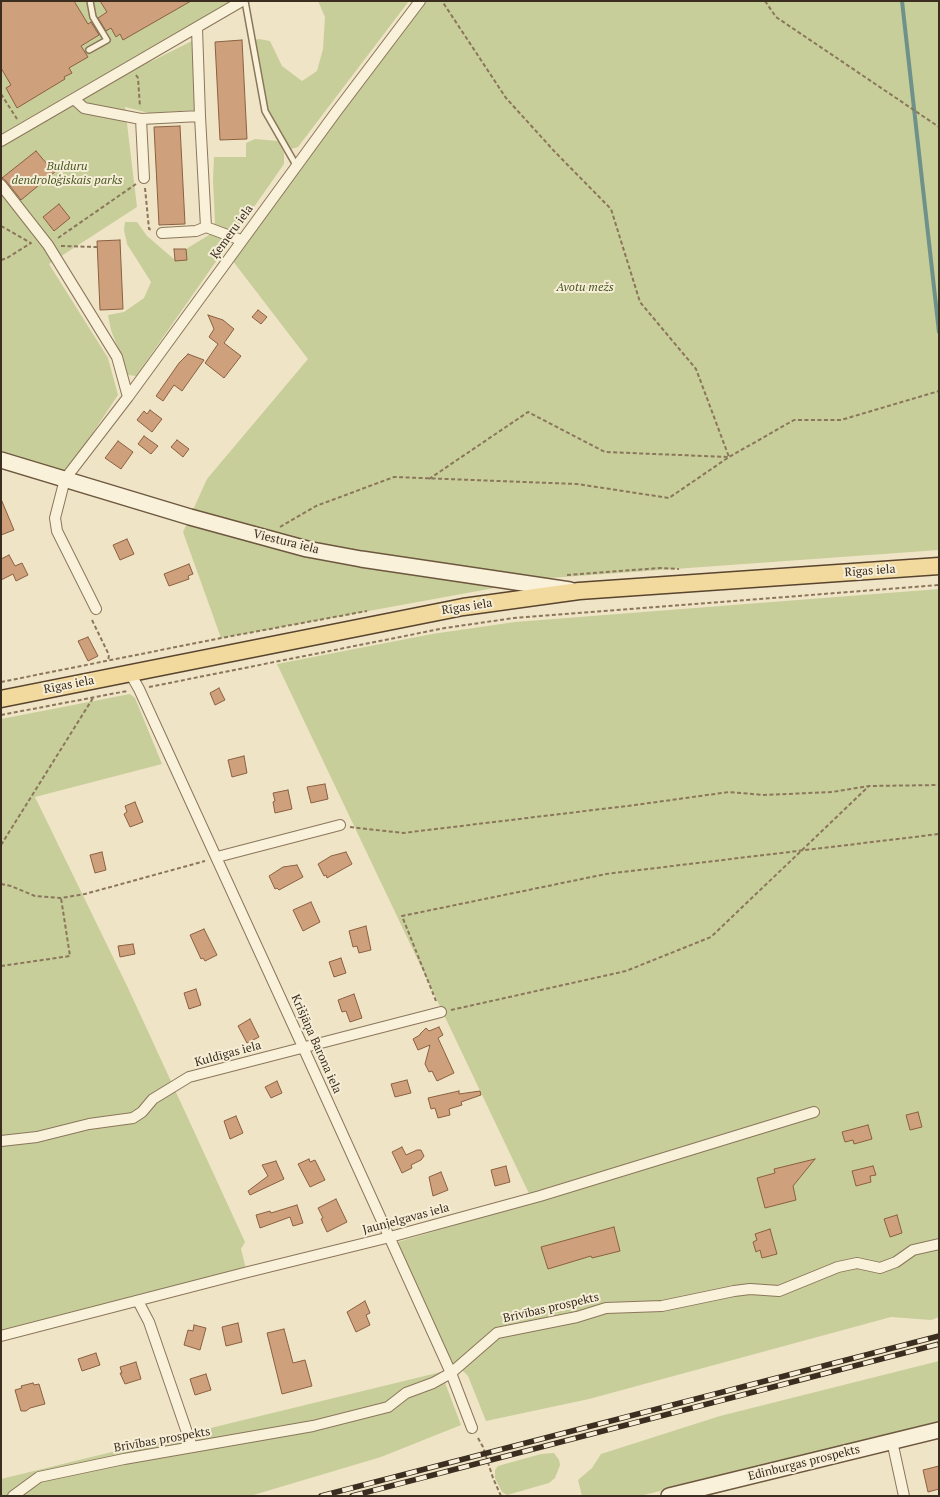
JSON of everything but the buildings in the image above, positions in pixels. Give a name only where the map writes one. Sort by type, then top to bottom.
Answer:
[{"type":"main road","name":"Rīgas iela","points":[[1,699],[463,607],[579,591],[939,566]]},
{"type":"street","points":[[1,141],[244,1]]},
{"type":"street","name":"Ķemeru iela","points":[[65,479],[128,397],[241,240],[420,1]]},
{"type":"street","points":[[197,28],[206,227]]},
{"type":"street","points":[[74,99],[84,108],[141,119],[200,116]]},
{"type":"street","points":[[141,119],[144,178]]},
{"type":"street","points":[[1,184],[48,245],[117,357],[128,397]]},
{"type":"street","points":[[162,233],[196,231],[206,227],[241,240]]},
{"type":"street","name":"Viestura iela","points":[[1,460],[307,549],[361,559],[579,591]]},
{"type":"street","points":[[65,479],[55,518],[57,531],[96,609]]},
{"type":"street","name":"Krišjāņa Barona iela","points":[[130,673],[217,857],[390,1238],[451,1373],[472,1428]]},
{"type":"street","points":[[217,857],[340,825]]},
{"type":"street","name":"Kuldīgas iela","points":[[1,1141],[37,1137],[89,1124],[132,1118],[142,1112],[153,1099],[189,1078],[441,1012]]},
{"type":"street","name":"Jaunjelgavas iela","points":[[1,1336],[248,1272],[390,1238],[540,1196],[814,1112]]},
{"type":"street","name":"Brīvības prospekts","points":[[13,1496],[39,1477],[313,1426],[388,1407],[406,1393],[433,1383],[451,1373],[497,1333],[577,1317],[606,1308],[662,1306],[750,1289],[779,1291],[838,1267],[857,1263],[880,1268],[896,1262],[913,1250],[939,1244]]},
{"type":"street","points":[[138,1301],[149,1322],[192,1447]]},
{"type":"street","name":"Edinburgas prospekts","points":[[669,1496],[939,1430]]},
{"type":"street","points":[[892,1441],[904,1496]]},
{"type":"lane","points":[[89,50],[107,40],[94,17],[90,1]]},
{"type":"lane","points":[[244,1],[265,111],[297,165]]},
{"type":"path","points":[[442,1],[506,98],[555,152],[611,209],[640,302],[696,369],[729,457]]},
{"type":"path","points":[[765,1],[776,17],[939,127]]},
{"type":"path","points":[[48,245],[144,178],[149,229],[162,233]]},
{"type":"path","points":[[1,226],[31,244],[1,260]]},
{"type":"path","points":[[48,245],[97,247]]},
{"type":"path","points":[[263,537],[316,506],[394,477],[578,484],[669,498],[729,457],[794,420],[841,420],[939,392]]},
{"type":"path","points":[[429,479],[528,412],[605,452],[729,457]]},
{"type":"path","points":[[1,715],[444,628],[514,618],[939,585]]},
{"type":"path","points":[[96,609],[92,618],[109,655],[108,661]]},
{"type":"path","points":[[1,845],[93,698]]},
{"type":"path","points":[[340,825],[403,833],[729,792],[764,795],[832,792],[868,786],[939,785]]},
{"type":"path","points":[[868,786],[802,850],[711,937],[626,971],[441,1012],[402,916],[606,874],[802,850],[939,834]]},
{"type":"path","points":[[1,884],[12,886],[35,896],[61,898],[85,894],[217,857]]},
{"type":"path","points":[[1,966],[70,956],[61,898]]},
{"type":"path","points":[[472,1428],[483,1447],[501,1496]]},
{"type":"green space","name":"Bulduru dendroloģiskais parks","points":[[1,1],[246,1],[148,63],[194,40],[196,110],[149,113],[125,107],[137,207],[49,264],[108,358],[118,395],[66,473],[1,451]]},
{"type":"green space","points":[[318,1],[409,1],[298,147],[288,150],[265,111],[252,40],[270,41],[282,66],[302,81],[317,71],[323,49],[325,17]]},
{"type":"green space","name":"Avotu mežs","points":[[420,1],[939,1],[939,550],[549,578],[221,638],[183,532],[207,479],[308,359],[229,256]]},
{"type":"green space","points":[[255,139],[278,141],[284,153],[284,164],[136,376],[128,375],[111,330],[108,315],[124,312],[144,298],[151,282],[127,244],[124,230],[125,222],[137,222],[147,236],[175,260],[186,260],[186,249],[209,235],[215,222],[214,157],[246,157],[246,143]]},
{"type":"green space","points":[[939,589],[939,1317],[931,1320],[891,1317],[589,1399],[486,1421],[468,1376],[459,1367],[451,1373],[398,1242],[533,1202],[277,664],[432,634],[515,622]]},
{"type":"green space","points":[[130,694],[135,698],[162,764],[35,797],[128,988],[245,1242],[241,1249],[246,1269],[1,1336],[1,719]]},
{"type":"green space","points":[[939,1361],[939,1421],[640,1496],[582,1496],[578,1480],[592,1468],[601,1454],[720,1416]]},
{"type":"green space","points":[[441,1372],[461,1425],[381,1457],[250,1496],[1,1496],[1,1479]]},
{"type":"green space","points":[[554,1453],[560,1465],[555,1478],[549,1483],[507,1495],[502,1492],[495,1478],[495,1470],[498,1466],[541,1454]]},
{"type":"waterway","points":[[902,1],[939,332]]},
{"type":"railway","points":[[321,1496],[939,1336]]},
{"type":"railway","points":[[352,1496],[939,1344]]}]
